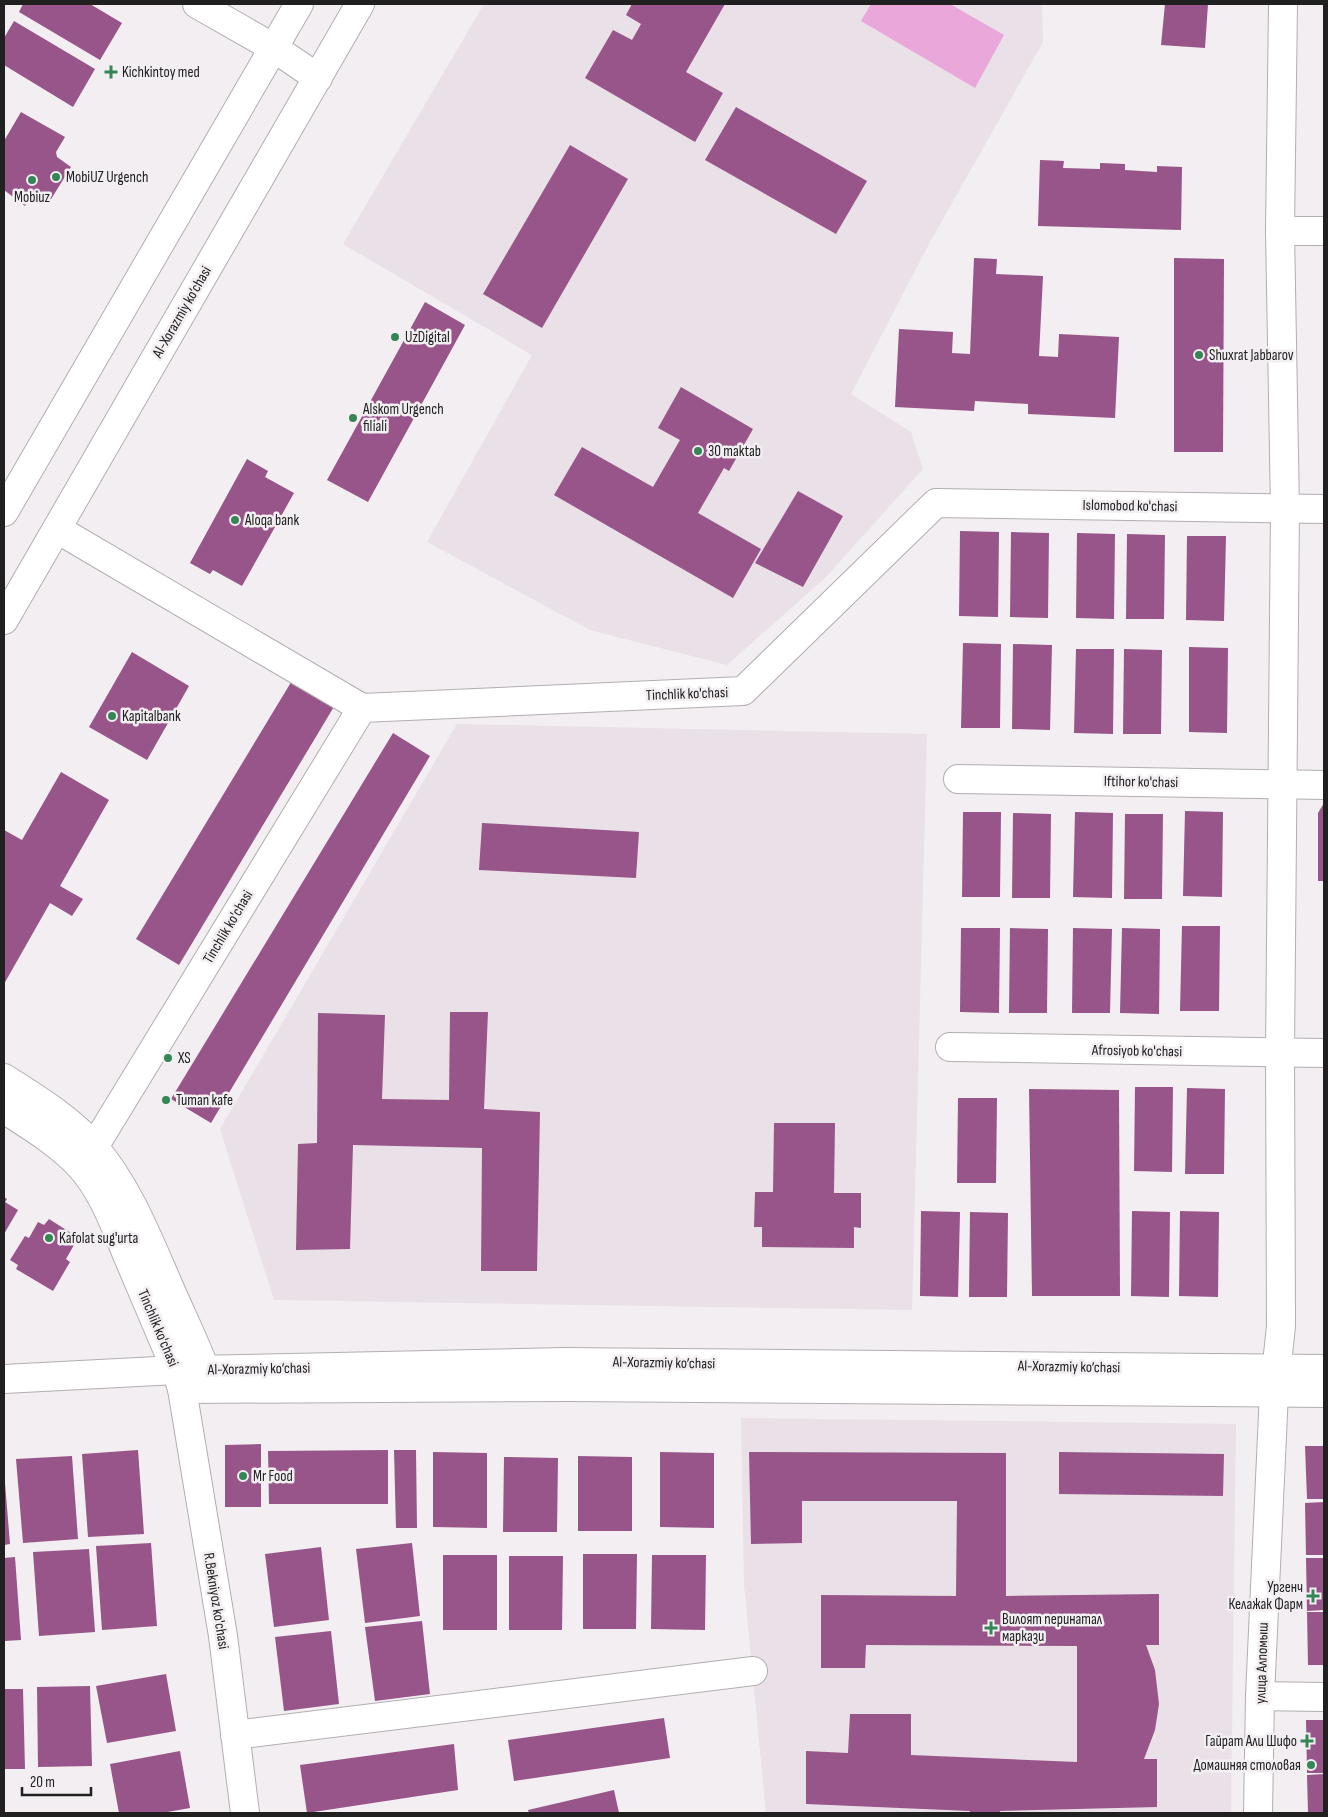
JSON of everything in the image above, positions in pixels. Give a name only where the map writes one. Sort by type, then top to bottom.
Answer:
[{"type":"street","points":[[197,4],[274,48],[318,78]]},
{"type":"street","points":[[4,512],[299,4]]},
{"type":"street","name":"Al-Xorazmiy ko’chasi","points":[[4,620],[360,4]]},
{"type":"street","name":"улица Алпомыш","points":[[1258,1813],[1260,1696],[1275,1381],[1280,1326],[1284,509],[1280,231],[1283,4]]},
{"type":"street","points":[[1280,231],[1324,231]]},
{"type":"street","name":"Islomobod ko'chasi","points":[[936,503],[1324,509]]},
{"type":"street","name":"Tinchlik ko'chasi","points":[[94,1147],[362,708],[743,691],[936,503]]},
{"type":"street","points":[[57,529],[362,708]]},
{"type":"street","name":"Iftihor ko'chasi","points":[[958,780],[1324,785]]},
{"type":"street","name":"Afrosiyob ko'chasi","points":[[950,1047],[1324,1053]]},
{"type":"street","name":"Tinchlik ko'chasi","points":[[4,1078],[51,1108],[74,1127],[94,1147],[119,1181],[140,1219],[209,1380]]},
{"type":"street","name":"Tinchlik ko'chasi","points":[[4,1109],[63,1150],[81,1167],[96,1189],[110,1215],[179,1379]]},
{"type":"street","name":"Al-Xorazmiy ko’chasi","points":[[4,1379],[179,1379],[568,1387],[1275,1381],[1324,1370]]},
{"type":"street","name":"R.Bekniyoz ko'chasi","points":[[179,1379],[223,1636],[244,1813]]},
{"type":"street","name":"Al-Xorazmiy ko’chasi","points":[[1275,1381],[1324,1393]]},
{"type":"street","points":[[235,1735],[752,1671]]},
{"type":"street","points":[[1260,1696],[1324,1697]]},
{"type":"shaded area","points":[[484,4],[1042,4],[1043,42],[930,242],[851,394],[911,432],[923,469],[826,577],[727,665],[590,630],[427,542],[532,355],[343,244]]},
{"type":"shaded area","points":[[871,4],[950,4],[1004,35],[975,88],[861,21]]},
{"type":"shaded area","points":[[457,724],[927,734],[912,1310],[274,1300],[220,1129]]},
{"type":"shaded area","name":"Вилоят перинатал маркази","points":[[741,1418],[1236,1424],[1231,1813],[766,1813],[744,1585]]},
{"type":"building","points":[[23,4],[90,4],[122,23],[100,60],[19,12]]},
{"type":"building","points":[[632,4],[725,4],[686,72],[723,93],[695,142],[585,78],[613,30],[632,40],[641,24],[626,15]]},
{"type":"building","points":[[1165,4],[1208,4],[1205,48],[1161,45]]},
{"type":"building","points":[[14,21],[95,69],[73,107],[4,65],[4,38]]},
{"type":"building","points":[[736,107],[867,181],[836,234],[705,160]]},
{"type":"building","points":[[21,112],[65,137],[56,152],[57,157],[71,167],[48,204],[33,194],[25,206],[4,190],[4,141]]},
{"type":"building","points":[[570,145],[628,179],[542,328],[483,294]]},
{"type":"building","points":[[1040,160],[1064,161],[1063,168],[1100,169],[1100,163],[1125,164],[1125,170],[1157,172],[1157,166],[1182,167],[1181,230],[1038,226]]},
{"type":"building","points":[[974,258],[997,259],[996,274],[1043,276],[1039,356],[1058,357],[1059,334],[1119,337],[1115,418],[1028,414],[1028,404],[975,401],[974,411],[895,407],[899,329],[953,332],[952,353],[970,354]]},
{"type":"building","name":"Shuxrat Jabbarov","points":[[1174,258],[1224,259],[1223,452],[1174,452]]},
{"type":"building","points":[[425,302],[465,325],[368,502],[327,480]]},
{"type":"building","points":[[681,387],[753,429],[729,471],[724,468],[698,513],[761,549],[733,598],[554,495],[582,447],[653,487],[680,440],[658,428]]},
{"type":"building","points":[[247,459],[268,471],[265,477],[294,493],[242,586],[213,570],[210,574],[190,563]]},
{"type":"building","points":[[798,491],[843,516],[803,587],[755,563]]},
{"type":"building","points":[[960,531],[999,532],[998,617],[959,616]]},
{"type":"building","points":[[1011,532],[1049,533],[1048,618],[1010,617]]},
{"type":"building","points":[[1077,533],[1115,534],[1114,619],[1076,618]]},
{"type":"building","points":[[1127,534],[1165,535],[1164,619],[1126,619]]},
{"type":"building","points":[[1187,536],[1226,536],[1224,621],[1186,620]]},
{"type":"building","points":[[963,643],[1001,644],[1000,728],[961,728]]},
{"type":"building","points":[[1013,644],[1052,645],[1050,730],[1012,729]]},
{"type":"building","points":[[1189,647],[1228,648],[1227,733],[1189,732]]},
{"type":"building","points":[[1076,649],[1114,649],[1113,734],[1074,733]]},
{"type":"building","points":[[1124,649],[1162,650],[1161,734],[1123,734]]},
{"type":"building","points":[[132,652],[189,686],[147,760],[89,727]]},
{"type":"building","points":[[293,679],[335,705],[179,965],[136,939]]},
{"type":"building","points":[[393,733],[430,756],[211,1123],[171,1099]]},
{"type":"building","points":[[61,772],[109,800],[60,886],[83,899],[72,916],[50,903],[4,984],[4,830],[22,840]]},
{"type":"building","points":[[1324,803],[1324,881],[1318,881],[1318,813]]},
{"type":"building","points":[[1185,811],[1223,812],[1222,897],[1183,896]]},
{"type":"building","points":[[963,812],[1001,812],[1000,897],[962,897]]},
{"type":"building","points":[[1075,812],[1113,813],[1112,898],[1073,897]]},
{"type":"building","points":[[1013,813],[1051,814],[1050,898],[1012,898]]},
{"type":"building","points":[[1125,814],[1163,814],[1162,899],[1124,899]]},
{"type":"building","points":[[482,823],[639,832],[636,878],[479,870]]},
{"type":"building","points":[[1182,926],[1220,926],[1219,1011],[1180,1011]]},
{"type":"building","points":[[961,928],[1000,928],[999,1013],[960,1012]]},
{"type":"building","points":[[1010,928],[1048,929],[1047,1013],[1009,1013]]},
{"type":"building","points":[[1073,928],[1112,929],[1110,1013],[1072,1013]]},
{"type":"building","points":[[1122,928],[1160,929],[1159,1014],[1120,1013]]},
{"type":"building","points":[[450,1012],[488,1012],[484,1109],[540,1112],[537,1271],[481,1271],[482,1148],[353,1145],[350,1249],[296,1250],[298,1144],[317,1143],[318,1013],[385,1015],[382,1099],[449,1100]]},
{"type":"building","points":[[1135,1087],[1173,1087],[1172,1172],[1134,1171]]},
{"type":"building","points":[[1187,1088],[1225,1089],[1224,1174],[1185,1174]]},
{"type":"building","points":[[1029,1089],[1119,1090],[1120,1296],[1032,1296]]},
{"type":"building","points":[[958,1098],[997,1098],[996,1183],[957,1183]]},
{"type":"building","points":[[774,1123],[835,1123],[834,1193],[861,1193],[861,1228],[854,1227],[854,1248],[762,1247],[762,1227],[754,1227],[755,1192],[773,1192]]},
{"type":"building","points":[[4,1197],[7,1199],[5,1202],[18,1210],[4,1234]]},
{"type":"building","points":[[921,1211],[960,1212],[958,1297],[920,1296]]},
{"type":"building","points":[[1132,1211],[1170,1212],[1169,1297],[1131,1296]]},
{"type":"building","points":[[1180,1211],[1219,1212],[1218,1297],[1179,1296]]},
{"type":"building","points":[[970,1212],[1008,1213],[1007,1297],[969,1297]]},
{"type":"building","points":[[49,1219],[71,1233],[74,1245],[66,1259],[70,1262],[53,1291],[16,1269],[18,1265],[10,1260],[25,1236],[29,1238],[38,1222],[44,1225]]},
{"type":"building","name":"Mr Food","points":[[261,1444],[261,1507],[225,1507],[225,1445]]},
{"type":"building","points":[[1305,1446],[1324,1446],[1324,1499],[1307,1499]]},
{"type":"building","points":[[138,1450],[144,1534],[88,1537],[82,1454]]},
{"type":"building","points":[[388,1450],[388,1504],[269,1504],[268,1451]]},
{"type":"building","points":[[394,1450],[416,1450],[417,1528],[396,1528]]},
{"type":"building","points":[[433,1452],[487,1453],[487,1528],[433,1527]]},
{"type":"building","points":[[660,1452],[714,1453],[714,1528],[660,1527]]},
{"type":"building","points":[[749,1452],[1006,1453],[1006,1596],[1159,1594],[1159,1645],[1146,1645],[1155,1670],[1159,1704],[1155,1730],[1144,1759],[1157,1759],[1157,1807],[970,1813],[970,1811],[806,1804],[806,1751],[848,1753],[850,1714],[911,1714],[911,1755],[1077,1762],[1077,1646],[866,1645],[865,1668],[821,1668],[821,1595],[956,1596],[957,1501],[802,1501],[802,1543],[751,1544]]},
{"type":"building","points":[[1059,1452],[1224,1454],[1223,1496],[1059,1494]]},
{"type":"building","points":[[72,1456],[78,1539],[23,1543],[16,1459]]},
{"type":"building","points":[[578,1456],[632,1457],[632,1531],[578,1531]]},
{"type":"building","points":[[504,1457],[558,1458],[557,1532],[503,1532]]},
{"type":"building","points":[[4,1483],[10,1544],[4,1545]]},
{"type":"building","points":[[1324,1502],[1324,1555],[1306,1555],[1305,1503]]},
{"type":"building","points":[[151,1543],[157,1626],[102,1630],[96,1546]]},
{"type":"building","points":[[412,1543],[420,1616],[365,1623],[356,1549]]},
{"type":"building","points":[[321,1547],[329,1620],[274,1627],[265,1554]]},
{"type":"building","points":[[89,1549],[95,1632],[39,1636],[33,1552]]},
{"type":"building","points":[[583,1554],[637,1554],[636,1629],[583,1629]]},
{"type":"building","points":[[443,1555],[497,1555],[497,1630],[443,1630]]},
{"type":"building","points":[[652,1555],[706,1555],[705,1630],[651,1629]]},
{"type":"building","points":[[509,1556],[563,1556],[562,1630],[509,1630]]},
{"type":"building","points":[[15,1557],[21,1640],[4,1641],[4,1558]]},
{"type":"building","points":[[1306,1558],[1324,1558],[1324,1610],[1307,1611]]},
{"type":"building","points":[[1307,1612],[1324,1612],[1324,1665],[1308,1665]]},
{"type":"building","points":[[422,1621],[430,1694],[375,1701],[365,1627]]},
{"type":"building","points":[[331,1631],[339,1704],[284,1711],[275,1637]]},
{"type":"building","points":[[166,1674],[176,1731],[107,1743],[96,1686]]},
{"type":"building","points":[[90,1686],[92,1766],[38,1767],[37,1687]]},
{"type":"building","points":[[4,1689],[23,1689],[25,1769],[4,1769]]},
{"type":"building","points":[[664,1718],[670,1758],[514,1781],[508,1740]]},
{"type":"building","points":[[1306,1720],[1324,1720],[1324,1773],[1307,1773]]},
{"type":"building","points":[[454,1744],[458,1790],[307,1813],[300,1765]]},
{"type":"building","points":[[180,1751],[190,1808],[162,1813],[119,1813],[110,1764]]},
{"type":"building","points":[[1324,1774],[1324,1813],[1308,1813],[1307,1775]]},
{"type":"building","points":[[614,1790],[619,1813],[529,1813],[528,1810]]},
{"type":"place","name":"Kichkintoy med","points":[[111,72]]},
{"type":"place","name":"MobiUZ Urgench","points":[[56,177]]},
{"type":"place","name":"Mobiuz","points":[[32,180]]},
{"type":"place","name":"UzDigital","points":[[395,337]]},
{"type":"place","name":"Shuxrat Jabbarov","points":[[1199,355]]},
{"type":"place","name":"Alskom Urgench filiali","points":[[353,418]]},
{"type":"place","name":"30 maktab","points":[[698,451]]},
{"type":"place","name":"Aloqa bank","points":[[235,520]]},
{"type":"place","name":"Kapitalbank","points":[[112,716]]},
{"type":"place","name":"XS","points":[[168,1058]]},
{"type":"place","name":"Tuman kafe","points":[[166,1100]]},
{"type":"place","name":"Kafolat sug'urta","points":[[49,1238]]},
{"type":"place","name":"Mr Food","points":[[243,1476]]},
{"type":"place","name":"Ургенч Келажак Фарм","points":[[1313,1596]]},
{"type":"place","name":"Вилоят перинатал маркази","points":[[991,1628]]},
{"type":"place","name":"Гайрат Али Шифо","points":[[1307,1741]]},
{"type":"place","name":"Домашняя столовая","points":[[1311,1765]]}]
